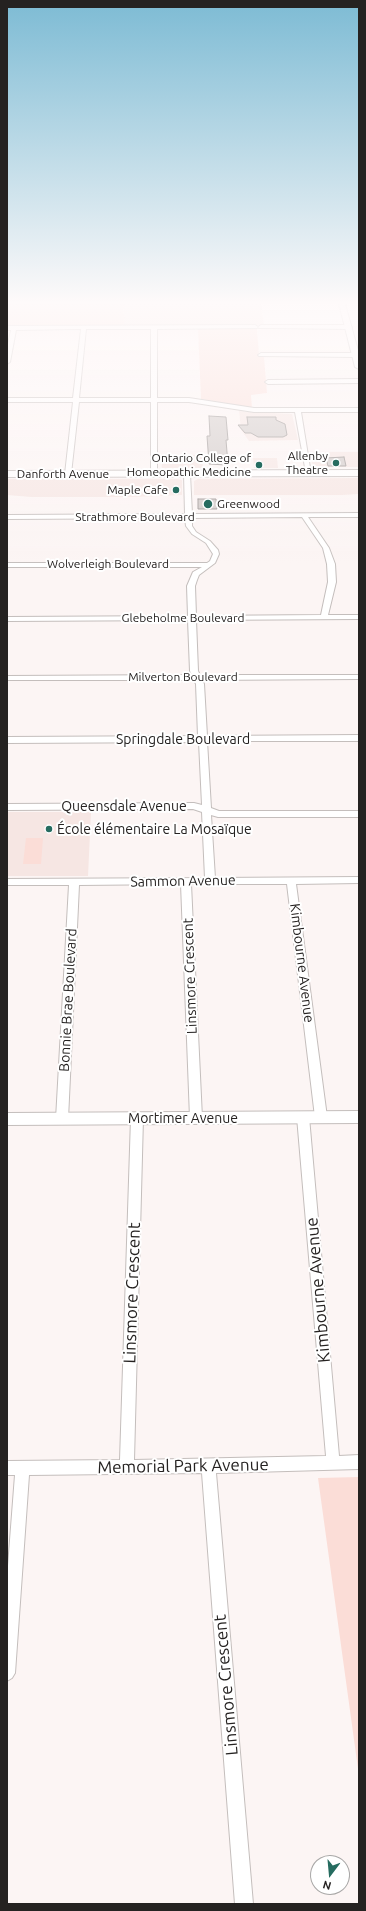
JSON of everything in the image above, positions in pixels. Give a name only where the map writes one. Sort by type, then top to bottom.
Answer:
[{"type":"main road","name":"Danforth Avenue","points":[[7,474],[359,473]]},
{"type":"street","points":[[68,474],[77,393]]},
{"type":"street","points":[[154,393],[154,474]]},
{"type":"street","points":[[7,400],[193,400],[254,410],[359,410]]},
{"type":"street","points":[[298,411],[309,473]]},
{"type":"street","points":[[187,474],[190,529],[208,542],[215,550],[215,558],[193,580],[191,598],[194,671],[200,684],[210,881]]},
{"type":"street","name":"Strathmore Boulevard","points":[[7,517],[359,515]]},
{"type":"street","points":[[304,516],[316,530],[326,548],[331,564],[332,582],[324,617]]},
{"type":"street","name":"Wolverleigh Boulevard","points":[[7,565],[209,565]]},
{"type":"street","name":"Glebeholme Boulevard","points":[[7,619],[359,617]]},
{"type":"street","name":"Milverton Boulevard","points":[[7,678],[359,677]]},
{"type":"street","name":"Springdale Boulevard","points":[[7,740],[359,738]]},
{"type":"street","name":"Queensdale Avenue","points":[[7,807],[194,806],[218,814],[359,814]]},
{"type":"street","name":"Kimbourne Avenue","points":[[291,880],[321,1117]]},
{"type":"street","name":"Sammon Avenue","points":[[7,882],[359,880]]},
{"type":"street","name":"Bonnie Brae Boulevard","points":[[62,1119],[74,882]]},
{"type":"street","name":"Linsmore Crescent","points":[[186,882],[196,1118]]},
{"type":"street","name":"Kimbourne Avenue","points":[[303,1117],[333,1463]]},
{"type":"street","name":"Mortimer Avenue","points":[[7,1119],[359,1117]]},
{"type":"street","name":"Linsmore Crescent","points":[[127,1467],[137,1118]]},
{"type":"street","name":"Memorial Park Avenue","points":[[7,1468],[359,1462]]},
{"type":"street","name":"Linsmore Crescent","points":[[208,1465],[244,1904]]},
{"type":"street","points":[[7,1673],[23,1468]]},
{"type":"shaded area","points":[[201,393],[266,393],[251,395],[252,408],[201,399]]},
{"type":"shaded area","points":[[239,411],[292,414],[298,440],[249,441],[241,430]]},
{"type":"shaded area","points":[[310,452],[359,452],[359,467],[313,467]]},
{"type":"shaded area","points":[[161,454],[202,455],[203,468],[162,468]]},
{"type":"shaded area","points":[[253,458],[277,458],[278,468],[254,468]]},
{"type":"shaded area","points":[[359,478],[359,494],[194,495],[194,481],[198,479]]},
{"type":"shaded area","points":[[7,479],[178,479],[182,480],[182,495],[133,497],[31,497],[7,495]]},
{"type":"shaded area","name":"École élémentaire La Mosaïque","points":[[7,812],[91,812],[88,876],[7,876]]},
{"type":"shaded area","points":[[26,838],[43,838],[41,864],[23,864]]},
{"type":"shaded area","points":[[359,1477],[359,1776],[318,1478]]},
{"type":"building","points":[[209,416],[226,417],[228,464],[226,465],[209,464],[207,436],[210,436]]},
{"type":"building","points":[[247,417],[276,417],[276,420],[285,424],[287,435],[283,437],[258,437],[251,433],[245,433],[238,425],[248,425]]},
{"type":"building","name":"Allenby Theatre","points":[[344,457],[346,466],[328,466],[326,458]]},
{"type":"building","name":"Greenwood","points":[[198,499],[216,499],[217,509],[198,509]]},
{"type":"place","name":"Allenby Theatre","points":[[336,463]]},
{"type":"place","name":"Ontario College of Homeopathic Medicine","points":[[259,465]]},
{"type":"place","name":"Maple Cafe","points":[[176,490]]},
{"type":"place","name":"Greenwood","points":[[208,504]]},
{"type":"place","name":"École élémentaire La Mosaïque","points":[[49,829]]}]
